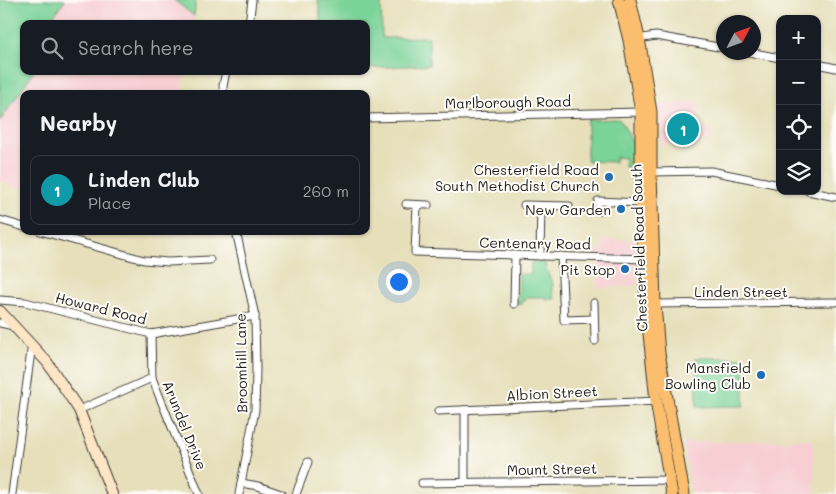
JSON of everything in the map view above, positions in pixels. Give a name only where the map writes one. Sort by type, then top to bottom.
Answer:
[{"type":"main road","name":"Chesterfield Road South","points":[[619,0],[634,39]]},
{"type":"main road","name":"Chesterfield Road South","points":[[630,0],[634,39],[646,112],[650,304],[672,494]]},
{"type":"main road","name":"Chesterfield Road South","points":[[646,172],[641,203],[649,259]]},
{"type":"main road","name":"Chesterfield Road South","points":[[662,400],[684,494]]},
{"type":"street","points":[[250,20],[252,0]]},
{"type":"street","points":[[634,39],[656,36],[716,47]]},
{"type":"street","points":[[761,54],[776,57]]},
{"type":"street","points":[[821,65],[836,68]]},
{"type":"street","points":[[224,90],[225,75]]},
{"type":"street","name":"Marlborough Road","points":[[370,118],[646,112]]},
{"type":"street","points":[[646,172],[711,171],[776,184]]},
{"type":"street","points":[[821,194],[836,197]]},
{"type":"street","points":[[598,212],[598,201],[641,203]]},
{"type":"street","points":[[406,204],[428,205]]},
{"type":"street","name":"Centenary Road","points":[[417,204],[415,252],[649,259]]},
{"type":"street","points":[[524,206],[569,206]]},
{"type":"street","points":[[540,256],[541,206]]},
{"type":"street","points":[[0,220],[20,226]]},
{"type":"street","points":[[54,235],[144,260],[168,262],[210,260]]},
{"type":"street","name":"Broomhill Lane","points":[[237,235],[251,282],[255,316],[255,410],[239,494]]},
{"type":"street","points":[[514,304],[515,255]]},
{"type":"street","points":[[561,256],[564,320],[594,319]]},
{"type":"street","name":"Howard Road","points":[[0,300],[25,302],[152,334],[255,316]]},
{"type":"street","name":"Linden Street","points":[[650,304],[836,302]]},
{"type":"street","points":[[594,303],[595,341]]},
{"type":"street","points":[[0,311],[47,362],[78,410],[112,494]]},
{"type":"street","points":[[0,322],[15,326]]},
{"type":"street","name":"Arundel Drive","points":[[152,334],[152,378],[199,494]]},
{"type":"street","points":[[12,494],[32,344]]},
{"type":"street","points":[[78,410],[152,378]]},
{"type":"street","name":"Albion Street","points":[[438,411],[662,400]]},
{"type":"street","points":[[465,410],[466,482]]},
{"type":"street","points":[[296,494],[308,462]]},
{"type":"street","name":"Mount Street","points":[[422,482],[682,480]]},
{"type":"street","points":[[242,483],[281,494]]},
{"type":"shaded area","points":[[0,0],[196,0],[194,20],[20,20],[20,75],[184,75],[183,90],[20,90],[20,188],[0,182]]},
{"type":"shaded area","points":[[698,101],[700,131],[711,130],[712,141],[661,145],[659,105]]},
{"type":"shaded area","points":[[603,239],[635,240],[637,285],[597,288],[597,250],[603,250]]},
{"type":"shaded area","points":[[813,439],[815,494],[692,494],[683,443]]},
{"type":"green space","points":[[0,0],[65,0],[51,20],[20,20],[20,75],[31,75],[0,121]]},
{"type":"green space","points":[[174,0],[196,0],[194,16]]},
{"type":"green space","points":[[318,0],[381,0],[382,38],[429,37],[429,65],[370,68],[370,20],[320,20]]},
{"type":"green space","points":[[618,119],[621,121],[634,145],[634,168],[625,167],[625,158],[616,157],[615,162],[587,161],[587,120]]},
{"type":"green space","points":[[531,262],[544,262],[553,283],[552,290],[555,299],[526,297],[518,305],[519,274],[531,274]]},
{"type":"green space","points":[[696,358],[744,358],[744,406],[697,407]]},
{"type":"place","name":"Linden Club","points":[[683,129]]},
{"type":"place","name":"Chesterfield Road South Methodist Church","points":[[609,177]]},
{"type":"place","name":"New Garden","points":[[621,209]]},
{"type":"place","name":"Pit Stop","points":[[625,269]]},
{"type":"place","name":"Mansfield Bowling Club","points":[[761,375]]}]
